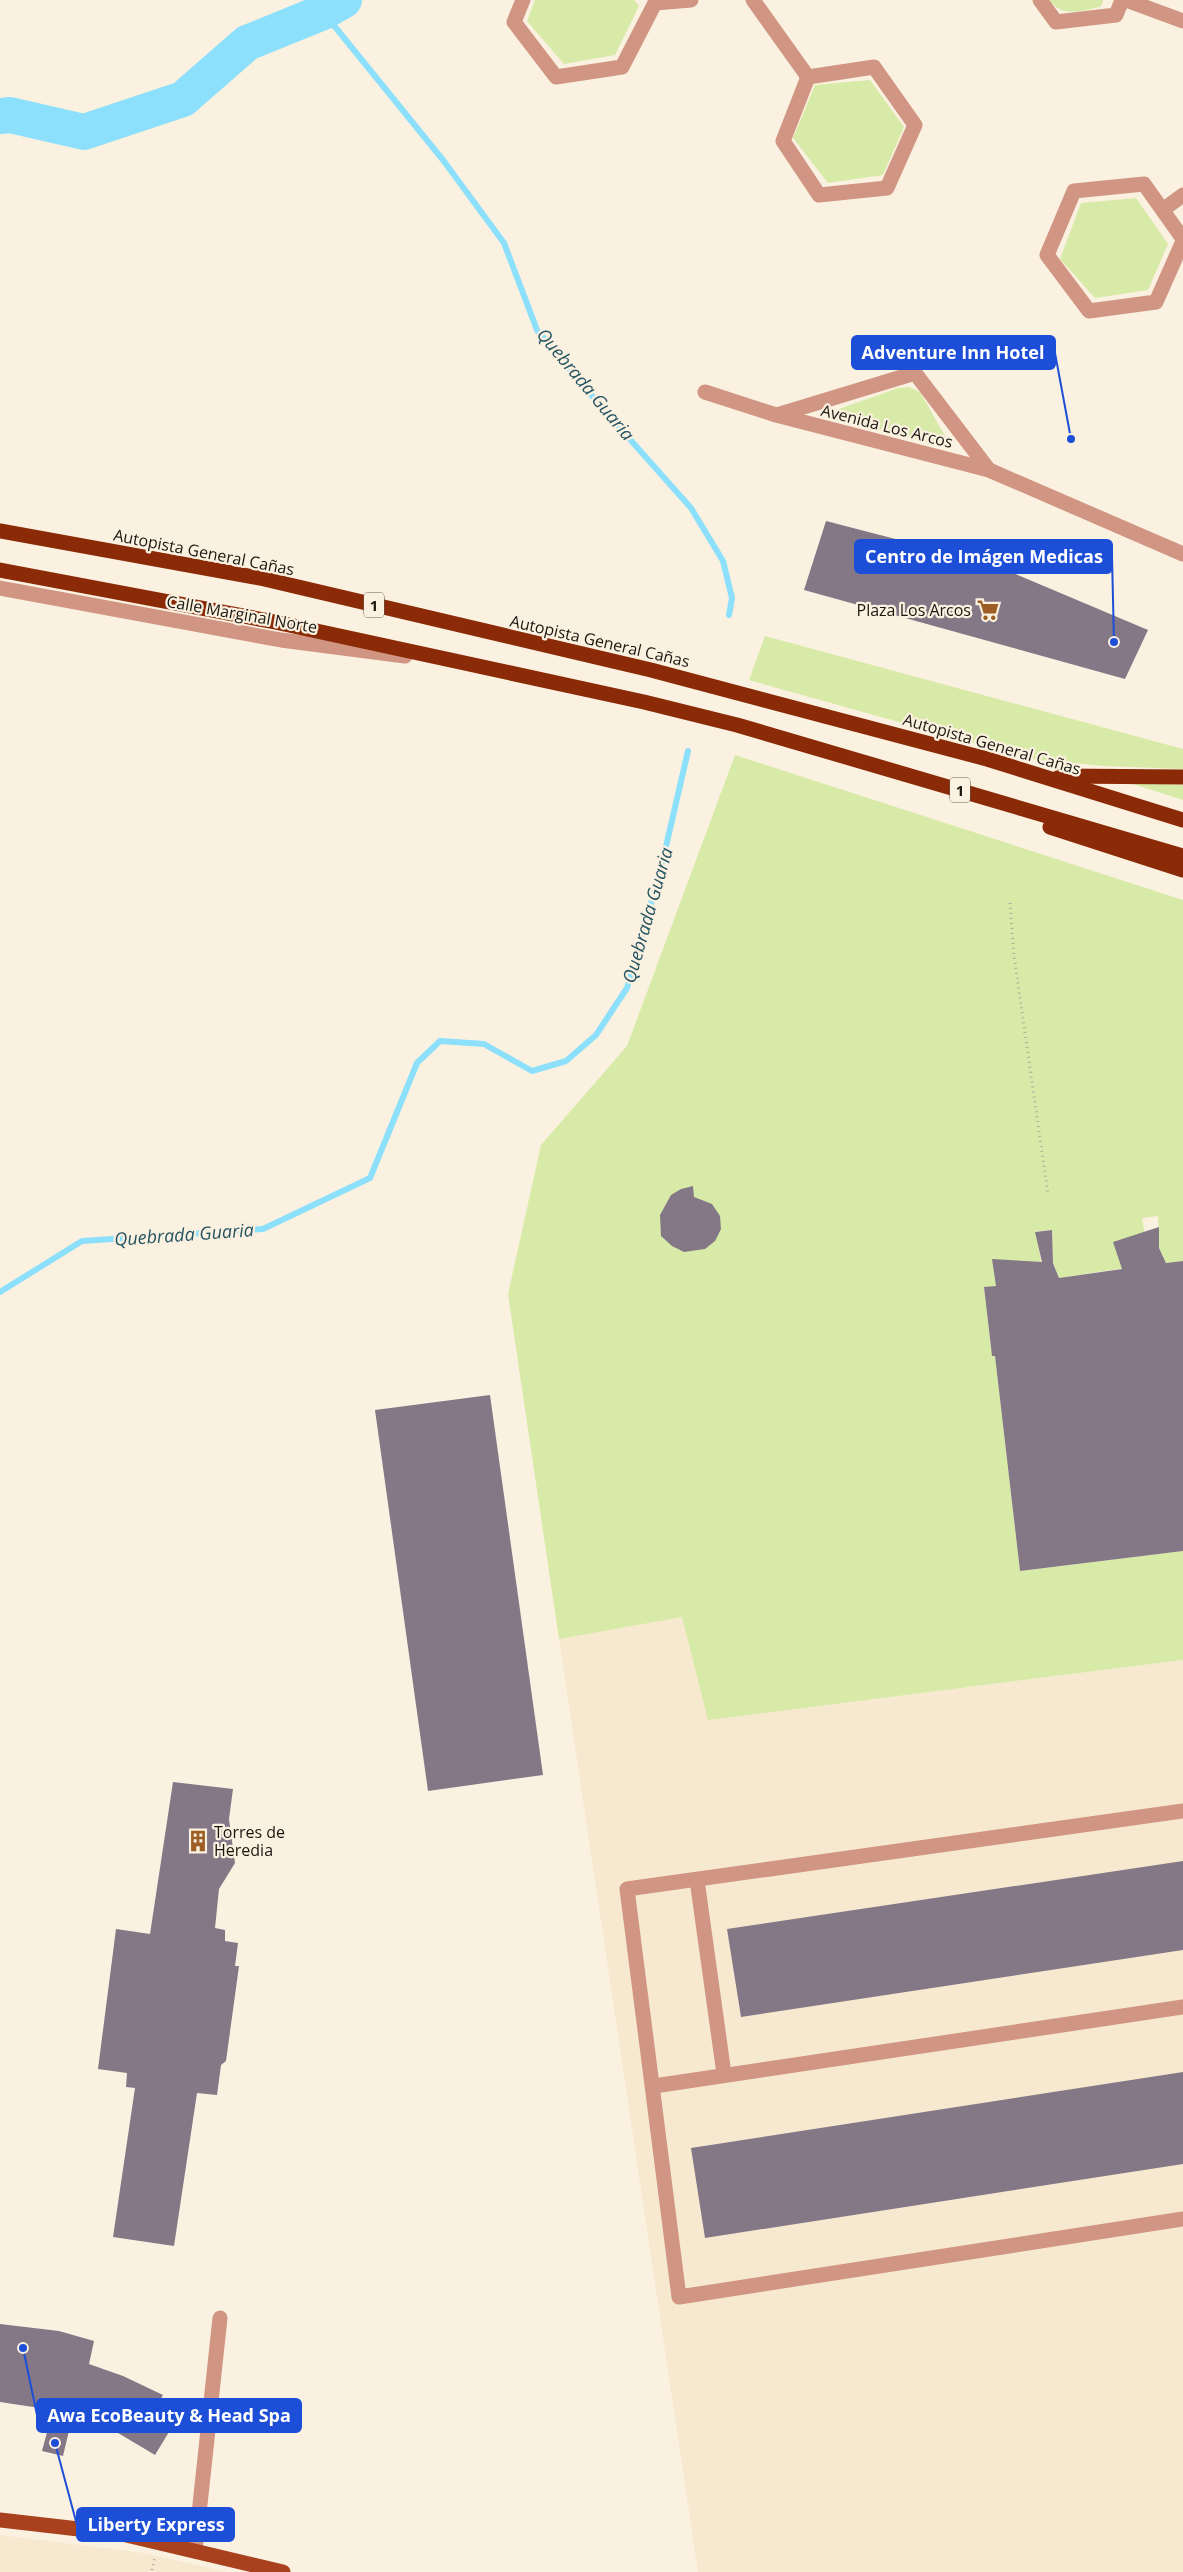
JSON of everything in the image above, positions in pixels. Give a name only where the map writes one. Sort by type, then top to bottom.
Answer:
[{"type":"highway","name":"Autopista General Cañas","points":[[0,531],[280,583],[735,691],[1042,776],[1183,820]]},
{"type":"highway","name":"1","points":[[0,570],[275,622],[644,702],[737,725],[1183,856]]},
{"type":"highway","points":[[737,725],[1183,870]]},
{"type":"highway","points":[[1042,776],[1183,777]]},
{"type":"main road","points":[[0,2520],[122,2534],[283,2572]]},
{"type":"street","points":[[523,0],[514,22],[556,77],[622,67],[653,2],[691,0]]},
{"type":"street","points":[[753,0],[808,77]]},
{"type":"street","points":[[1040,0],[1056,22],[1116,15],[1124,0],[1183,21]]},
{"type":"street","points":[[874,67],[905,110],[915,125],[887,188],[820,195],[783,141],[808,77],[874,67]]},
{"type":"street","points":[[1144,184],[1164,209],[1183,240],[1156,302],[1089,311],[1047,255],[1074,191],[1144,184]]},
{"type":"street","points":[[1164,209],[1183,194]]},
{"type":"street","name":"Avenida Los Arcos","points":[[776,415],[914,372],[989,470]]},
{"type":"street","name":"Avenida Los Arcos","points":[[705,392],[776,415],[989,470],[1183,554]]},
{"type":"street","name":"Calle Marginal Norte","points":[[0,588],[281,640],[479,666]]},
{"type":"street","points":[[1183,1811],[627,1890],[654,2086],[679,2297],[1183,2219]]},
{"type":"street","points":[[697,1880],[724,2074]]},
{"type":"street","points":[[654,2086],[724,2074],[1183,2008]]},
{"type":"street","points":[[195,2551],[220,2318]]},
{"type":"path","points":[[1010,903],[1014,956],[1048,1194]]},
{"type":"shaded area","points":[[682,1616],[709,1720],[1183,1660],[1183,2572],[698,2572],[559,1639]]},
{"type":"shaded area","points":[[0,2535],[144,2553],[227,2572],[0,2572]]},
{"type":"green space","points":[[535,0],[634,0],[639,6],[615,55],[564,64],[527,21]]},
{"type":"green space","points":[[1049,0],[1103,0],[1103,2],[1100,7],[1073,12],[1054,6]]},
{"type":"green space","points":[[870,80],[904,127],[883,175],[828,183],[793,138],[815,85]]},
{"type":"green space","points":[[1136,198],[1168,244],[1148,290],[1095,298],[1060,259],[1081,203]]},
{"type":"green space","points":[[909,387],[920,392],[952,448],[822,415],[898,388]]},
{"type":"green space","points":[[765,636],[1183,749],[1183,769],[1104,766],[1031,759],[749,680]]},
{"type":"green space","points":[[735,755],[1183,900],[1183,1261],[1166,1263],[1159,1248],[1158,1216],[1142,1218],[1150,1264],[1059,1278],[1053,1261],[1052,1230],[1036,1231],[1044,1280],[984,1288],[992,1356],[995,1356],[1020,1571],[1183,1551],[1183,1660],[708,1720],[682,1617],[559,1639],[508,1294],[541,1145],[627,1046]]},
{"type":"green space","points":[[1130,783],[1183,785],[1183,800]]},
{"type":"building","name":"Plaza Los Arcos","points":[[826,521],[992,564],[1148,630],[1125,679],[804,590]]},
{"type":"building","points":[[693,1186],[694,1197],[712,1204],[720,1216],[721,1229],[715,1241],[705,1249],[684,1252],[672,1246],[661,1236],[660,1215],[671,1195],[681,1189]]},
{"type":"building","points":[[1159,1227],[1159,1248],[1166,1263],[1183,1261],[1183,1551],[1020,1571],[995,1356],[992,1356],[984,1287],[996,1286],[992,1259],[1042,1262],[1035,1232],[1052,1230],[1053,1263],[1059,1278],[1122,1269],[1113,1242]]},
{"type":"building","points":[[490,1395],[543,1775],[428,1791],[375,1410]]},
{"type":"building","points":[[173,1782],[233,1789],[229,1819],[235,1863],[219,1889],[215,1928],[225,1930],[225,1941],[238,1943],[235,1966],[239,1966],[226,2061],[221,2065],[217,2095],[197,2093],[174,2246],[113,2237],[135,2088],[126,2087],[127,2073],[98,2069],[116,1929],[150,1934]]},
{"type":"building","points":[[1183,1861],[1183,1950],[741,2017],[727,1929]]},
{"type":"building","points":[[1183,2072],[1183,2164],[705,2238],[691,2148]]},
{"type":"building","points":[[0,2324],[59,2331],[94,2341],[89,2364],[123,2376],[163,2395],[152,2415],[172,2427],[155,2455],[108,2427],[73,2414],[63,2456],[42,2451],[53,2410],[0,2402]]},
{"type":"waterway","points":[[0,116],[10,115],[84,132],[183,99],[247,43],[323,12],[344,0]]},
{"type":"waterway","name":"Quebrada Guaria","points":[[323,12],[443,160],[504,243],[537,330],[603,409],[691,508],[723,561],[732,598],[729,615]]},
{"type":"waterway","name":"Quebrada Guaria","points":[[0,1292],[82,1241],[263,1229],[370,1178],[417,1063],[440,1041],[484,1044],[532,1071],[566,1061],[596,1035],[627,988],[661,868],[688,751]]},
{"type":"place","name":"Adventure Inn Hotel","points":[[1071,439]]},
{"type":"place","name":"Plaza Los Arcos","points":[[988,610]]},
{"type":"place","name":"Centro de Imágen Medicas","points":[[1114,642]]},
{"type":"place","name":"Torres de Heredia","points":[[198,1841]]},
{"type":"place","name":"Awa EcoBeauty & Head Spa","points":[[23,2348]]},
{"type":"place","name":"Liberty Express","points":[[55,2443]]}]
